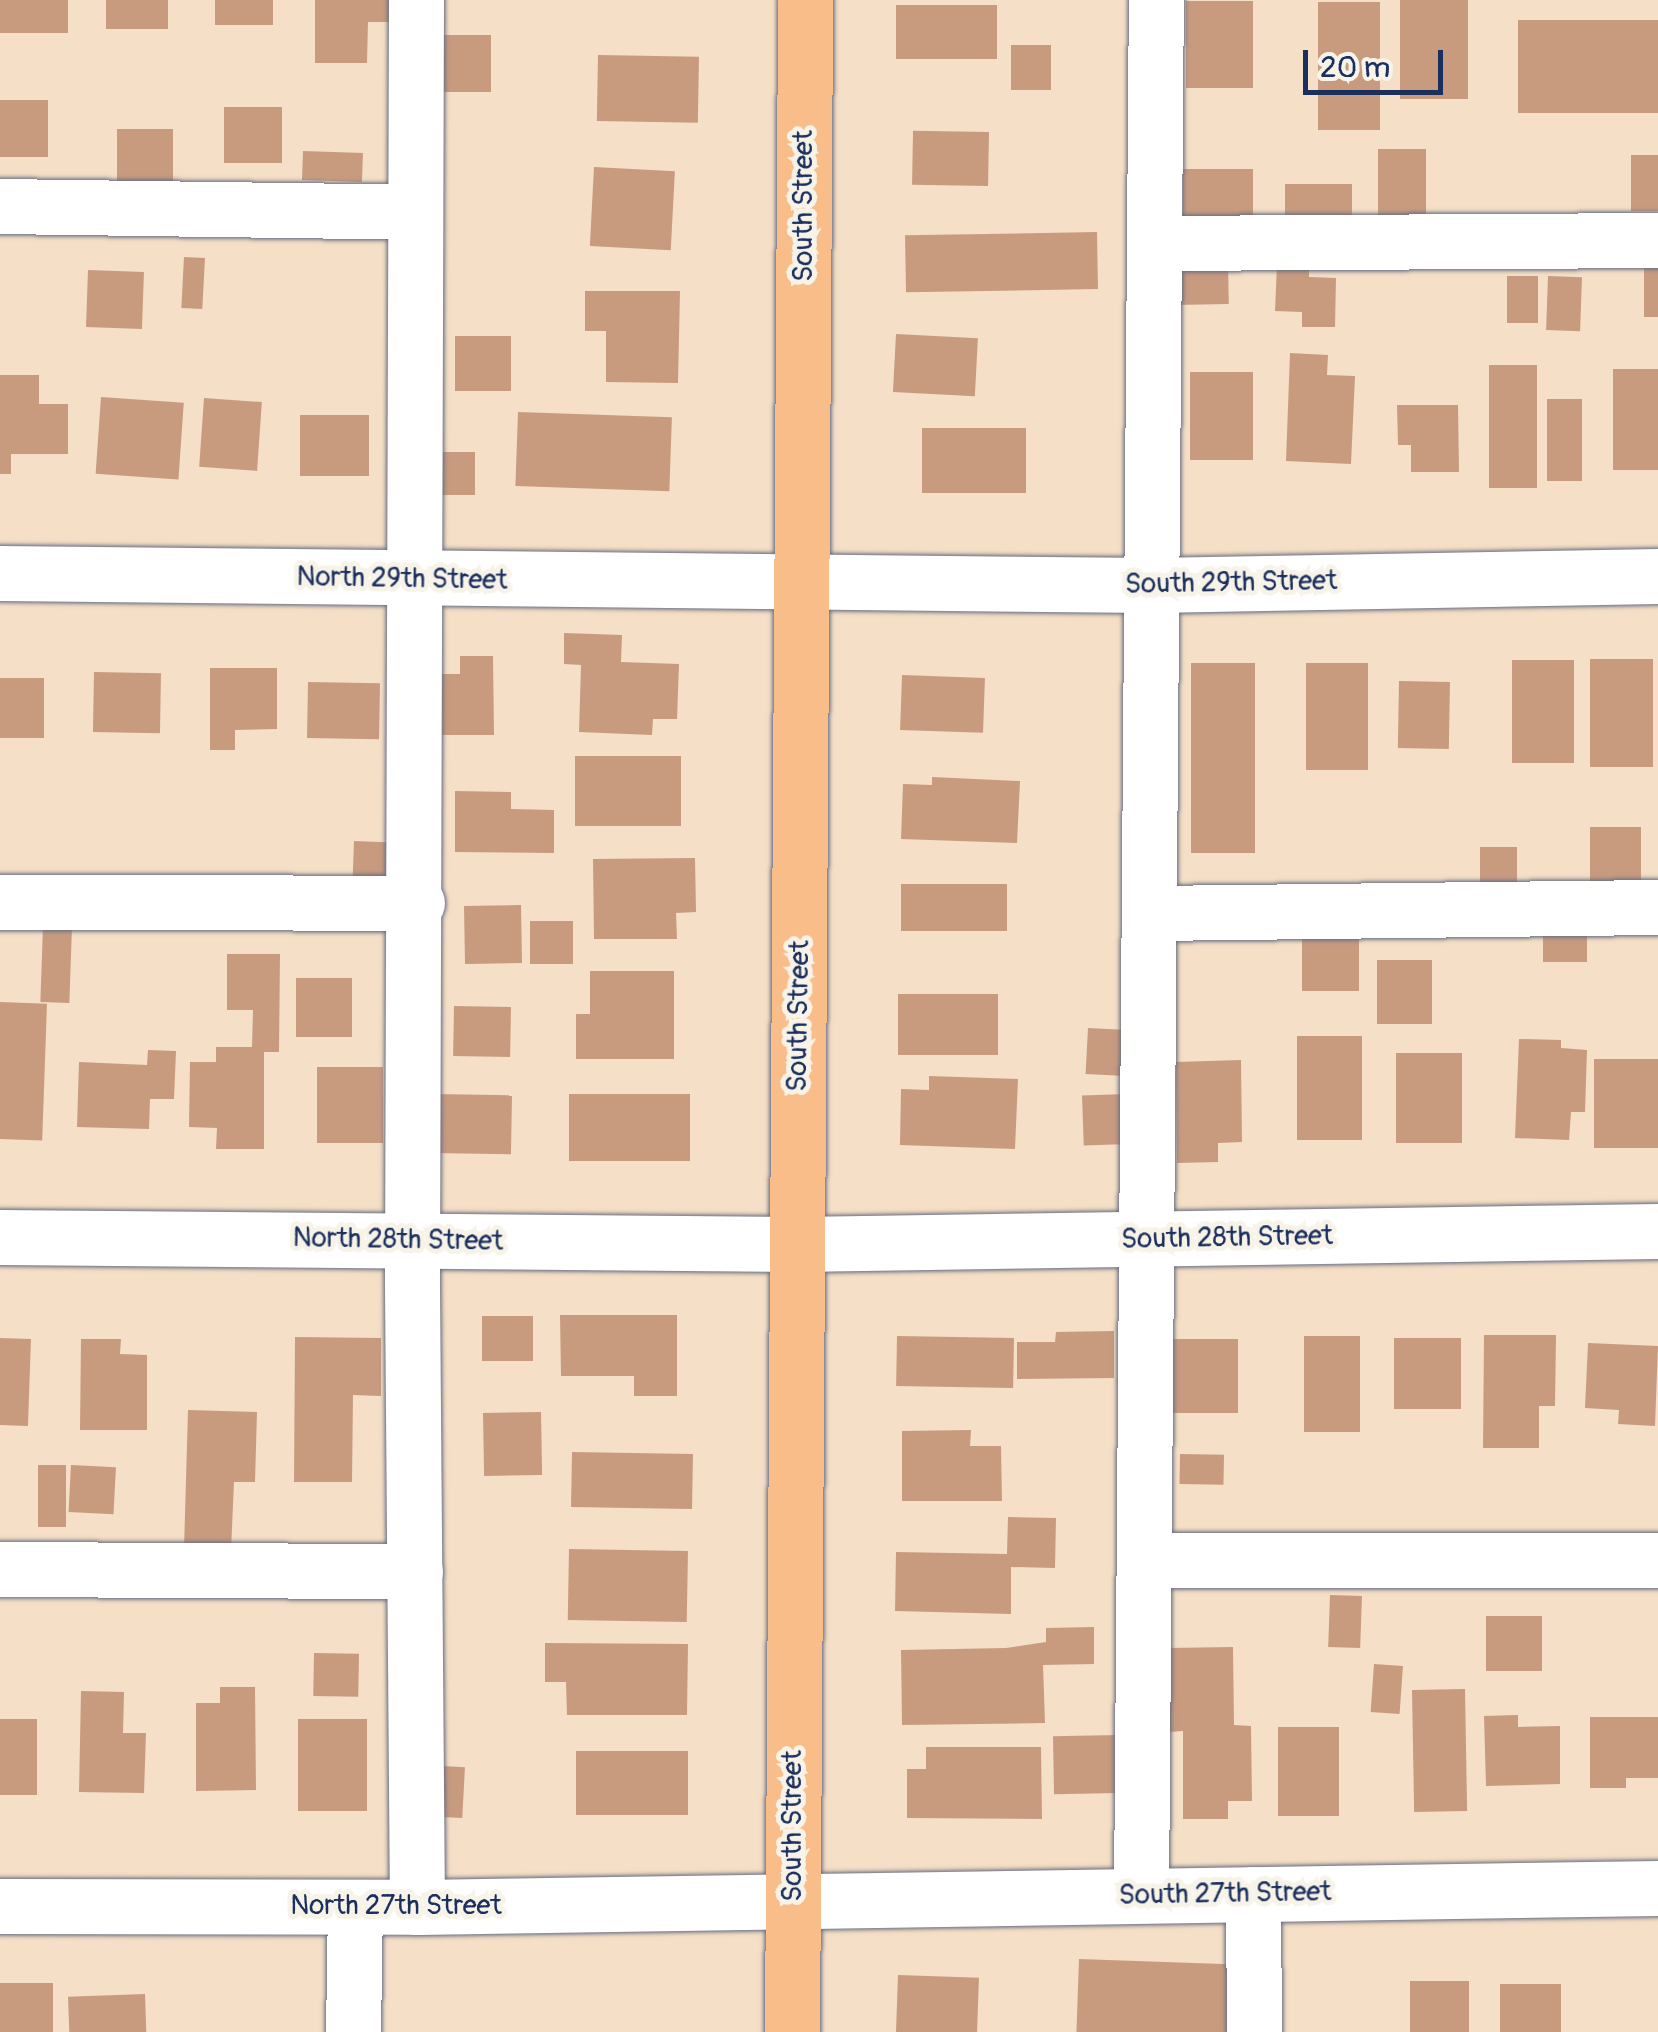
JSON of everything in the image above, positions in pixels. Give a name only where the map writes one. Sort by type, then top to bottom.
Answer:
[{"type":"main road","name":"South Street","points":[[792,2032],[805,0]]},
{"type":"street","points":[[416,0],[413,580],[417,903],[412,1240],[417,1907]]},
{"type":"street","points":[[1141,1895],[1156,0]]},
{"type":"street","points":[[0,206],[414,212]]},
{"type":"street","points":[[1157,243],[1658,240]]},
{"type":"street","name":"North 29th Street","points":[[0,573],[804,583]]},
{"type":"street","name":"South 29th Street","points":[[804,583],[1152,585],[1658,576]]},
{"type":"street","points":[[0,902],[417,903]]},
{"type":"street","points":[[1151,913],[1658,908]]},
{"type":"street","name":"South 28th Street","points":[[797,1244],[1658,1231]]},
{"type":"street","name":"North 28th Street","points":[[0,1237],[797,1244]]},
{"type":"street","points":[[1146,1560],[1658,1560]]},
{"type":"street","points":[[0,1569],[414,1571]]},
{"type":"street","name":"South 27th Street","points":[[792,1900],[1658,1888]]},
{"type":"street","points":[[1253,1894],[1254,2032]]},
{"type":"street","name":"North 27th Street","points":[[0,1906],[417,1907],[792,1900]]},
{"type":"street","points":[[353,2032],[355,1907]]},
{"type":"building","points":[[0,0],[68,0],[68,33],[0,33]]},
{"type":"building","points":[[106,0],[168,0],[168,29],[106,29]]},
{"type":"building","points":[[215,0],[273,0],[273,25],[215,25]]},
{"type":"building","points":[[315,0],[393,0],[393,22],[368,22],[367,63],[315,63]]},
{"type":"building","points":[[1400,0],[1468,0],[1468,99],[1400,99]]},
{"type":"building","points":[[1186,1],[1253,1],[1253,88],[1186,88]]},
{"type":"building","points":[[1318,2],[1380,2],[1380,130],[1318,130]]},
{"type":"building","points":[[896,5],[997,5],[997,59],[896,59]]},
{"type":"building","points":[[1518,20],[1658,20],[1658,113],[1518,113]]},
{"type":"building","points":[[437,35],[491,35],[491,92],[437,92]]},
{"type":"building","points":[[1011,45],[1051,45],[1051,90],[1011,90]]},
{"type":"building","points":[[598,55],[699,57],[698,123],[597,121]]},
{"type":"building","points":[[0,100],[48,100],[48,157],[0,157]]},
{"type":"building","points":[[224,107],[282,107],[282,163],[224,163]]},
{"type":"building","points":[[117,129],[173,129],[173,191],[117,191]]},
{"type":"building","points":[[913,131],[989,132],[988,186],[912,185]]},
{"type":"building","points":[[1378,149],[1426,149],[1426,230],[1378,230]]},
{"type":"building","points":[[303,151],[363,153],[362,182],[302,180]]},
{"type":"building","points":[[1631,155],[1658,155],[1658,211],[1631,211]]},
{"type":"building","points":[[594,167],[675,171],[671,250],[590,246]]},
{"type":"building","points":[[1183,169],[1253,169],[1253,227],[1183,227]]},
{"type":"building","points":[[1285,184],[1352,184],[1352,234],[1285,234]]},
{"type":"building","points":[[1097,232],[1098,289],[906,292],[905,235]]},
{"type":"building","points":[[184,257],[205,258],[202,309],[181,308]]},
{"type":"building","points":[[1228,259],[1229,304],[1175,305],[1174,260]]},
{"type":"building","points":[[1644,260],[1658,260],[1658,317],[1644,317]]},
{"type":"building","points":[[1277,263],[1309,264],[1309,277],[1336,278],[1335,327],[1302,327],[1302,312],[1275,311]]},
{"type":"building","points":[[88,270],[144,272],[142,329],[86,327]]},
{"type":"building","points":[[1507,276],[1538,276],[1538,323],[1507,323]]},
{"type":"building","points":[[1548,276],[1582,277],[1580,331],[1546,330]]},
{"type":"building","points":[[585,291],[680,291],[678,383],[606,382],[606,331],[585,331]]},
{"type":"building","points":[[896,334],[978,338],[975,396],[893,392]]},
{"type":"building","points":[[455,336],[511,336],[511,391],[455,391]]},
{"type":"building","points":[[1290,353],[1328,355],[1327,375],[1355,376],[1351,464],[1286,461]]},
{"type":"building","points":[[1489,365],[1537,365],[1537,488],[1489,488]]},
{"type":"building","points":[[1613,369],[1658,369],[1658,470],[1613,470]]},
{"type":"building","points":[[1190,372],[1253,372],[1253,460],[1190,460]]},
{"type":"building","points":[[0,375],[39,375],[39,404],[68,404],[68,454],[11,454],[11,474],[0,474]]},
{"type":"building","points":[[101,397],[184,403],[178,480],[96,474]]},
{"type":"building","points":[[204,398],[262,402],[257,471],[199,467]]},
{"type":"building","points":[[1547,399],[1582,399],[1582,481],[1547,481]]},
{"type":"building","points":[[1397,405],[1458,405],[1459,472],[1411,472],[1411,445],[1398,445]]},
{"type":"building","points":[[518,412],[672,417],[669,491],[515,486]]},
{"type":"building","points":[[300,415],[369,415],[369,476],[300,476]]},
{"type":"building","points":[[922,428],[1026,428],[1026,493],[922,493]]},
{"type":"building","points":[[426,452],[475,452],[475,495],[426,495]]},
{"type":"building","points":[[564,633],[622,635],[621,662],[679,664],[677,719],[653,719],[652,735],[579,732],[581,665],[564,664]]},
{"type":"building","points":[[460,656],[493,656],[494,735],[435,735],[434,674],[460,674]]},
{"type":"building","points":[[1590,659],[1653,659],[1653,767],[1590,767]]},
{"type":"building","points":[[1512,660],[1574,660],[1574,763],[1512,763]]},
{"type":"building","points":[[1191,663],[1255,663],[1255,853],[1191,853]]},
{"type":"building","points":[[1306,663],[1368,663],[1368,770],[1306,770]]},
{"type":"building","points":[[210,668],[277,668],[277,729],[235,730],[235,750],[210,750]]},
{"type":"building","points":[[94,672],[161,673],[160,733],[93,732]]},
{"type":"building","points":[[902,675],[985,678],[983,733],[900,730]]},
{"type":"building","points":[[0,678],[44,678],[44,738],[0,738]]},
{"type":"building","points":[[1399,681],[1450,682],[1449,749],[1398,748]]},
{"type":"building","points":[[308,682],[380,683],[379,739],[307,738]]},
{"type":"building","points":[[575,756],[681,756],[681,826],[575,826]]},
{"type":"building","points":[[932,777],[1020,781],[1017,843],[901,839],[903,784],[932,785]]},
{"type":"building","points":[[455,791],[511,792],[511,809],[554,810],[554,853],[455,852]]},
{"type":"building","points":[[1590,827],[1641,827],[1641,881],[1590,881]]},
{"type":"building","points":[[354,841],[387,842],[385,885],[352,884]]},
{"type":"building","points":[[1480,847],[1517,847],[1517,889],[1480,889]]},
{"type":"building","points":[[695,858],[696,912],[676,913],[677,939],[594,939],[593,859]]},
{"type":"building","points":[[901,884],[1007,884],[1007,931],[901,931]]},
{"type":"building","points":[[521,905],[522,963],[465,964],[464,906]]},
{"type":"building","points":[[530,921],[573,921],[573,964],[530,964]]},
{"type":"building","points":[[1543,921],[1587,921],[1587,962],[1543,962]]},
{"type":"building","points":[[43,926],[72,927],[69,1003],[40,1002]]},
{"type":"building","points":[[1302,933],[1359,933],[1359,991],[1302,991]]},
{"type":"building","points":[[227,954],[280,954],[279,1052],[264,1052],[264,1149],[216,1149],[217,1128],[189,1127],[190,1062],[216,1062],[216,1047],[252,1047],[253,1010],[227,1010]]},
{"type":"building","points":[[1377,960],[1432,960],[1432,1024],[1377,1024]]},
{"type":"building","points":[[590,971],[674,971],[674,1059],[576,1059],[576,1014],[590,1014]]},
{"type":"building","points":[[296,978],[352,978],[352,1037],[296,1037]]},
{"type":"building","points":[[898,994],[998,994],[998,1055],[898,1055]]},
{"type":"building","points":[[0,1002],[47,1004],[42,1141],[0,1139]]},
{"type":"building","points":[[454,1006],[511,1007],[510,1057],[453,1056]]},
{"type":"building","points":[[1088,1028],[1128,1030],[1126,1076],[1086,1074]]},
{"type":"building","points":[[1297,1036],[1362,1036],[1362,1140],[1297,1140]]},
{"type":"building","points":[[1519,1039],[1561,1040],[1561,1048],[1587,1050],[1585,1112],[1571,1112],[1569,1140],[1515,1138]]},
{"type":"building","points":[[148,1050],[176,1051],[174,1099],[150,1099],[149,1129],[77,1127],[79,1062],[147,1065]]},
{"type":"building","points":[[1396,1053],[1462,1053],[1462,1143],[1396,1143]]},
{"type":"building","points":[[1594,1059],[1658,1059],[1658,1148],[1594,1148]]},
{"type":"building","points":[[1241,1060],[1242,1142],[1218,1143],[1218,1162],[1177,1163],[1176,1062]]},
{"type":"building","points":[[317,1067],[383,1067],[383,1143],[317,1143]]},
{"type":"building","points":[[929,1076],[1018,1079],[1015,1149],[900,1145],[901,1089],[929,1090]]},
{"type":"building","points":[[434,1094],[512,1095],[511,1154],[433,1153]]},
{"type":"building","points":[[569,1094],[690,1094],[690,1161],[569,1161]]},
{"type":"building","points":[[1127,1094],[1129,1144],[1084,1146],[1082,1096]]},
{"type":"building","points":[[560,1315],[677,1315],[677,1396],[634,1396],[634,1376],[561,1376]]},
{"type":"building","points":[[482,1316],[533,1316],[533,1361],[482,1361]]},
{"type":"building","points":[[1114,1331],[1114,1378],[1017,1379],[1017,1342],[1055,1342],[1056,1332]]},
{"type":"building","points":[[1484,1335],[1556,1335],[1555,1406],[1539,1406],[1539,1448],[1483,1448]]},
{"type":"building","points":[[897,1336],[1014,1338],[1013,1388],[896,1386]]},
{"type":"building","points":[[1304,1336],[1360,1336],[1360,1432],[1304,1432]]},
{"type":"building","points":[[295,1337],[381,1338],[381,1396],[353,1395],[352,1482],[294,1482]]},
{"type":"building","points":[[0,1338],[31,1339],[28,1426],[0,1425]]},
{"type":"building","points":[[1394,1338],[1461,1338],[1461,1409],[1394,1409]]},
{"type":"building","points":[[81,1339],[121,1339],[120,1354],[147,1355],[147,1430],[80,1430]]},
{"type":"building","points":[[1171,1339],[1238,1339],[1238,1413],[1171,1413]]},
{"type":"building","points":[[1588,1343],[1658,1346],[1655,1426],[1618,1424],[1619,1410],[1585,1408]]},
{"type":"building","points":[[188,1410],[257,1412],[255,1482],[234,1482],[231,1551],[184,1549]]},
{"type":"building","points":[[541,1412],[542,1475],[484,1476],[483,1413]]},
{"type":"building","points":[[971,1430],[970,1446],[1001,1446],[1002,1501],[902,1501],[902,1431]]},
{"type":"building","points":[[572,1452],[693,1454],[692,1509],[571,1507]]},
{"type":"building","points":[[1180,1454],[1224,1455],[1223,1485],[1179,1484]]},
{"type":"building","points":[[38,1465],[66,1465],[66,1527],[38,1527]]},
{"type":"building","points":[[71,1465],[116,1467],[113,1514],[69,1512]]},
{"type":"building","points":[[1008,1517],[1056,1518],[1055,1568],[1011,1567],[1011,1614],[895,1611],[896,1552],[1007,1554]]},
{"type":"building","points":[[569,1549],[688,1551],[687,1622],[568,1620]]},
{"type":"building","points":[[1330,1595],[1362,1596],[1360,1648],[1328,1647]]},
{"type":"building","points":[[1486,1616],[1542,1616],[1542,1671],[1486,1671]]},
{"type":"building","points":[[1094,1627],[1094,1664],[1043,1665],[1045,1723],[902,1725],[901,1650],[1006,1648],[1046,1642],[1046,1628]]},
{"type":"building","points":[[545,1643],[688,1644],[687,1715],[567,1715],[566,1682],[545,1682]]},
{"type":"building","points":[[1233,1647],[1234,1725],[1251,1726],[1252,1801],[1228,1801],[1228,1819],[1183,1819],[1183,1731],[1169,1732],[1168,1648]]},
{"type":"building","points":[[314,1653],[359,1654],[358,1697],[313,1696]]},
{"type":"building","points":[[1374,1664],[1403,1666],[1400,1714],[1371,1712]]},
{"type":"building","points":[[220,1687],[255,1687],[256,1790],[196,1791],[196,1703],[220,1703]]},
{"type":"building","points":[[1465,1689],[1467,1811],[1414,1812],[1412,1690]]},
{"type":"building","points":[[81,1691],[124,1692],[123,1733],[146,1733],[144,1793],[79,1792]]},
{"type":"building","points":[[1518,1715],[1518,1727],[1560,1726],[1560,1784],[1486,1786],[1484,1716]]},
{"type":"building","points":[[1590,1717],[1658,1717],[1658,1778],[1626,1778],[1626,1788],[1590,1788]]},
{"type":"building","points":[[0,1719],[37,1719],[37,1795],[0,1795]]},
{"type":"building","points":[[298,1719],[367,1719],[367,1811],[298,1811]]},
{"type":"building","points":[[1278,1727],[1339,1727],[1339,1816],[1278,1816]]},
{"type":"building","points":[[1118,1735],[1119,1793],[1054,1794],[1053,1736]]},
{"type":"building","points":[[926,1747],[1041,1747],[1042,1819],[907,1818],[907,1769],[926,1769]]},
{"type":"building","points":[[576,1751],[688,1751],[688,1815],[576,1815]]},
{"type":"building","points":[[424,1765],[465,1767],[462,1818],[421,1816]]},
{"type":"building","points":[[1079,1959],[1237,1965],[1235,2032],[1076,2032]]},
{"type":"building","points":[[898,1975],[979,1978],[977,2032],[896,2032]]},
{"type":"building","points":[[1410,1981],[1469,1981],[1469,2032],[1410,2032]]},
{"type":"building","points":[[0,1983],[53,1983],[53,2032],[0,2032]]},
{"type":"building","points":[[1500,1984],[1561,1984],[1561,2032],[1500,2032]]},
{"type":"building","points":[[145,1994],[146,2032],[69,2032],[68,1997]]}]
